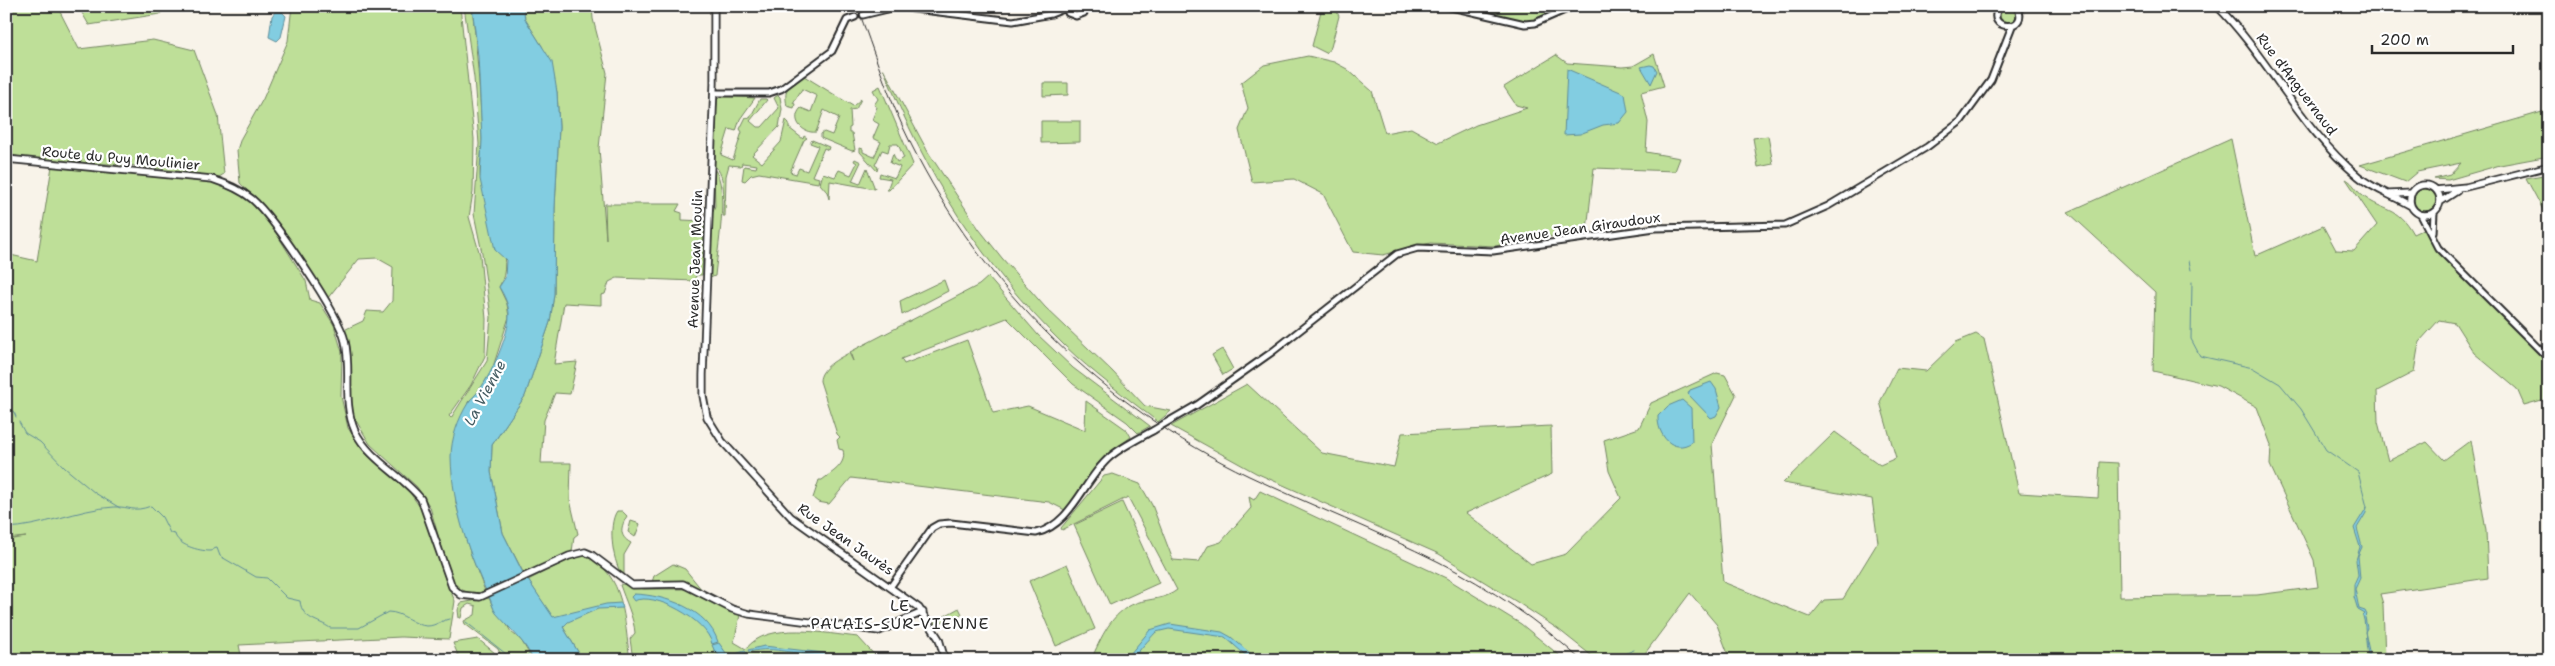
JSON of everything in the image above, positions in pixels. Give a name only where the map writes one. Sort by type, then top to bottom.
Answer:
[{"type":"main road","name":"Avenue Jean Moulin","points":[[714,6],[714,93],[703,396],[707,417],[714,432],[766,491]]},
{"type":"main road","name":"Rue d'Anguernaud","points":[[2217,6],[2249,40],[2309,125],[2356,175],[2383,192],[2411,206]]},
{"type":"main road","name":"Route du Puy Moulinier","points":[[6,159],[212,179],[236,188],[252,200],[270,218],[340,328],[347,350],[348,410],[356,432],[369,450],[412,488],[421,499],[454,590],[470,598],[485,596],[569,556],[584,552],[592,555],[624,581],[632,585],[683,584],[732,609],[749,614],[879,631],[923,612]]},
{"type":"main road","points":[[2466,187],[2447,196],[2440,202],[2434,212],[2421,215],[2411,206],[2412,193],[2416,188],[2424,186],[2436,190],[2466,187],[2549,166]]},
{"type":"main road","points":[[2436,190],[2440,202]]},
{"type":"main road","name":"Rue d'Anguernaud","points":[[2383,192],[2398,195],[2412,193]]},
{"type":"main road","name":"Rue Jean Jaurès","points":[[766,491],[803,527],[891,586],[923,612]]},
{"type":"main road","points":[[923,612],[939,639],[945,660]]},
{"type":"street","points":[[863,14],[892,8],[906,8],[1013,21],[1067,9],[1076,16],[1086,8],[1094,6]]},
{"type":"street","points":[[1447,6],[1525,24],[1535,23],[1574,6]]},
{"type":"street","points":[[2000,6],[1996,15],[2006,38]]},
{"type":"street","name":"Avenue Jean Giraudoux","points":[[891,586],[929,532],[939,524],[967,525],[1036,533],[1048,530],[1065,513],[1110,457],[1197,405],[1272,352],[1397,254],[1418,248],[1493,251],[1655,228],[1785,224],[1811,215],[1927,147],[1961,121],[1991,80],[2006,38],[2012,26],[2019,19],[2019,12],[2016,6]]},
{"type":"street","points":[[714,93],[769,93],[781,89],[832,51],[847,20],[855,17]]},
{"type":"street","points":[[2001,24],[2012,26]]},
{"type":"street","points":[[2433,236],[2434,212]]},
{"type":"street","points":[[2421,215],[2438,248],[2549,359]]},
{"type":"green space","points":[[6,6],[57,6],[79,49],[153,40],[194,50],[218,115],[224,174],[219,177],[138,166],[31,159],[6,154]]},
{"type":"green space","points":[[78,6],[168,6],[160,14],[89,25]]},
{"type":"green space","points":[[292,6],[460,6],[474,139],[473,192],[469,217],[480,255],[486,319],[485,356],[471,385],[449,416],[451,418],[487,361],[491,317],[482,253],[474,214],[479,144],[474,78],[464,6],[472,6],[482,136],[480,176],[503,249],[504,275],[499,287],[507,304],[509,317],[492,370],[480,390],[468,402],[455,483],[456,504],[470,552],[485,591],[480,593],[469,593],[453,582],[430,507],[417,487],[370,444],[352,414],[349,348],[344,330],[363,321],[367,311],[383,312],[392,301],[393,267],[377,258],[359,259],[327,299],[277,222],[240,183],[237,150],[241,138],[263,99],[288,41]]},
{"type":"green space","points":[[523,6],[592,6],[593,19],[607,73],[599,148],[606,239],[605,204],[680,204],[676,211],[682,213],[682,220],[704,221],[702,275],[696,275],[695,281],[617,278],[609,282],[605,294],[601,295],[601,305],[564,303],[554,364],[577,362],[570,394],[555,393],[544,420],[541,463],[571,463],[570,500],[578,534],[574,537],[572,552],[524,574],[503,533],[491,472],[492,445],[525,396],[550,322],[554,294],[555,208],[559,127],[557,92],[542,46],[525,19]]},
{"type":"green space","points":[[1464,6],[1558,7],[1536,19],[1522,21]]},
{"type":"green space","points":[[2008,7],[2014,9],[2016,15],[2014,21],[2008,23],[2002,21],[2000,15],[2002,9]]},
{"type":"green space","points":[[1324,9],[1337,12],[1339,16],[1331,47],[1326,53],[1312,46],[1321,11]]},
{"type":"green space","points":[[1654,54],[1664,86],[1641,92],[1648,122],[1646,152],[1680,158],[1675,171],[1594,168],[1587,230],[1495,246],[1430,243],[1383,255],[1353,252],[1323,194],[1294,179],[1252,182],[1239,130],[1248,108],[1241,83],[1264,65],[1308,56],[1334,62],[1347,69],[1372,91],[1385,133],[1411,128],[1438,143],[1476,125],[1527,108],[1516,105],[1504,87],[1556,55],[1567,63],[1622,67],[1633,66]]},
{"type":"green space","points":[[883,68],[928,152],[979,229],[1045,307],[1112,371],[1145,406],[1171,411],[1158,422],[1110,385],[1064,345],[1006,282],[981,250],[937,181],[900,108]]},
{"type":"green space","points":[[804,76],[853,106],[861,99],[856,109],[850,110],[851,127],[849,128],[849,133],[852,133],[855,150],[852,151],[821,138],[821,134],[824,132],[832,135],[839,118],[824,110],[816,132],[806,131],[799,125],[797,121],[798,112],[801,108],[811,112],[817,96],[802,89],[793,103],[795,104],[794,108],[787,106],[786,94],[791,85]]},
{"type":"green space","points":[[1043,83],[1068,83],[1068,95],[1043,96]]},
{"type":"green space","points":[[880,86],[913,164],[889,190],[887,190],[891,179],[879,177],[880,173],[895,178],[900,167],[890,163],[893,154],[897,162],[904,158],[898,144],[890,144],[888,152],[882,150],[875,165],[878,167],[877,171],[860,152],[860,148],[863,149],[863,152],[874,157],[881,142],[873,138],[879,124],[872,120],[877,107],[874,105],[878,99],[873,90]]},
{"type":"green space","points":[[778,95],[782,109],[779,127],[752,155],[762,163],[781,142],[786,120],[789,123],[789,128],[803,139],[804,136],[807,138],[804,140],[790,172],[796,174],[799,168],[807,171],[818,146],[810,143],[812,140],[829,147],[828,150],[824,148],[812,176],[819,178],[818,183],[759,173],[751,175],[745,181],[742,180],[744,166],[756,168],[757,165],[742,163],[741,166],[729,165],[726,176],[725,216],[723,216],[723,182],[714,165],[717,100],[721,96],[755,98],[740,119],[736,131],[729,129],[721,155],[733,160],[742,132],[740,129],[746,117],[750,118],[760,99],[766,99],[750,121],[757,127],[762,127],[779,108],[774,98]]},
{"type":"green space","points":[[2549,110],[2549,156],[2500,165],[2448,180],[2434,179],[2450,175],[2461,163],[2417,172],[2405,182],[2360,165]]},
{"type":"green space","points":[[1041,121],[1080,121],[1080,142],[1041,143]]},
{"type":"green space","points":[[1768,136],[1773,164],[1758,167],[1753,138]]},
{"type":"green space","points":[[2231,139],[2255,256],[2323,226],[2336,250],[2354,251],[2377,225],[2346,179],[2363,196],[2402,218],[2413,234],[2426,228],[2438,248],[2549,359],[2549,398],[2524,405],[2517,389],[2474,353],[2455,323],[2439,320],[2419,342],[2414,372],[2377,391],[2378,422],[2388,461],[2427,442],[2444,460],[2471,440],[2486,531],[2488,578],[2380,594],[2383,604],[2385,660],[1734,660],[1728,654],[1717,625],[1690,593],[1640,660],[1597,660],[1558,629],[1439,554],[1256,473],[1171,426],[1247,384],[1322,453],[1394,467],[1402,433],[1551,426],[1552,474],[1466,513],[1531,564],[1566,554],[1621,498],[1609,471],[1604,440],[1639,428],[1651,403],[1717,373],[1725,375],[1736,395],[1712,444],[1723,582],[1810,617],[1824,600],[1843,599],[1878,542],[1872,499],[1783,483],[1835,432],[1880,465],[1896,458],[1880,402],[1897,368],[1926,371],[1956,342],[1976,334],[1984,339],[2019,493],[2098,498],[2100,462],[2118,463],[2120,597],[2257,595],[2318,587],[2314,560],[2270,465],[2271,445],[2257,407],[2218,386],[2153,371],[2155,292],[2068,212]]},
{"type":"green space","points":[[855,159],[861,162],[852,181],[860,184],[867,168],[875,189],[830,181],[829,199],[827,192],[820,184],[823,173],[835,177],[839,170],[851,175],[857,163],[854,161]]},
{"type":"green space","points":[[52,166],[210,181],[234,190],[253,204],[273,228],[306,281],[310,300],[320,303],[334,325],[342,352],[341,396],[348,428],[365,453],[408,490],[422,510],[446,581],[455,601],[449,639],[401,637],[239,645],[242,660],[6,660],[6,540],[26,537],[6,539],[6,254],[37,261]]},
{"type":"green space","points":[[714,169],[719,177],[722,204],[715,276],[710,278],[712,213],[715,206]]},
{"type":"green space","points":[[2549,174],[2549,221],[2526,178]]},
{"type":"green space","points":[[2425,189],[2433,192],[2436,200],[2433,208],[2425,211],[2417,208],[2414,200],[2417,192]]},
{"type":"green space","points":[[988,277],[1038,335],[1073,368],[1150,426],[1138,433],[1127,422],[1073,384],[1007,318],[901,359],[904,364],[967,340],[993,413],[1028,406],[1085,430],[1086,401],[1127,430],[1131,437],[1110,452],[1065,510],[1049,502],[851,478],[829,504],[818,502],[813,498],[819,480],[822,480],[838,468],[844,455],[843,450],[839,449],[837,440],[840,437],[837,434],[820,381],[823,372],[831,364],[849,353],[853,361],[850,352],[979,285]]},
{"type":"green space","points":[[944,280],[948,291],[902,315],[900,301]]},
{"type":"green space","points":[[1222,349],[1233,369],[1223,375],[1212,355]]},
{"type":"green space","points":[[1113,474],[1140,484],[1152,505],[1173,560],[1199,562],[1208,546],[1221,542],[1251,508],[1249,497],[1254,500],[1260,491],[1446,578],[1521,624],[1565,660],[1091,660],[1113,619],[1127,607],[1162,597],[1177,590],[1128,497],[1062,530],[1061,528],[1104,476]]},
{"type":"green space","points":[[1122,502],[1159,583],[1110,605],[1074,525]]},
{"type":"green space","points":[[617,511],[622,511],[627,516],[623,523],[622,534],[631,543],[624,555],[624,577],[620,572],[614,555],[612,526]]},
{"type":"green space","points":[[631,521],[640,524],[635,537],[628,532]]},
{"type":"green space","points":[[585,555],[598,563],[616,586],[624,615],[630,660],[583,660],[563,627],[553,618],[528,580],[574,557]]},
{"type":"green space","points":[[673,564],[685,569],[702,590],[685,583],[652,582],[654,576]]},
{"type":"green space","points":[[1067,564],[1095,629],[1056,646],[1029,581]]},
{"type":"green space","points":[[620,585],[644,589],[686,589],[740,615],[734,642],[746,649],[756,640],[768,634],[798,631],[814,632],[858,637],[879,660],[633,660],[630,639],[635,633],[631,615]]},
{"type":"green space","points":[[489,598],[495,611],[505,621],[511,632],[521,640],[533,660],[503,660],[498,649],[465,624],[464,621],[475,615],[476,606],[469,604],[463,608],[461,618],[459,618],[458,610],[461,603]]},
{"type":"green space","points":[[959,608],[962,614],[936,624],[934,622]]},
{"type":"green space","points":[[478,639],[495,653],[498,660],[460,660],[453,643]]},
{"type":"water","name":"La Vienne","points":[[472,6],[523,6],[525,19],[552,62],[557,92],[559,127],[555,208],[554,294],[550,322],[525,396],[492,445],[491,472],[503,533],[522,571],[553,617],[606,604],[621,603],[623,608],[598,609],[568,622],[563,627],[583,660],[533,660],[521,641],[494,610],[475,566],[458,512],[452,475],[452,443],[461,416],[468,403],[485,382],[494,364],[503,343],[509,315],[506,300],[499,287],[505,278],[506,260],[495,250],[480,179],[482,139],[478,56]]},
{"type":"water","points":[[275,12],[282,12],[286,16],[281,37],[277,41],[269,37],[272,16]]},
{"type":"water","points":[[1654,66],[1657,71],[1651,84],[1641,67]]},
{"type":"water","points":[[1567,69],[1625,94],[1628,112],[1619,123],[1603,125],[1580,134],[1564,135]]},
{"type":"water","points":[[1711,382],[1716,389],[1721,407],[1716,416],[1711,418],[1688,394],[1690,390]]},
{"type":"water","points":[[1682,400],[1691,408],[1692,442],[1679,446],[1668,441],[1663,436],[1658,423],[1658,416],[1668,406]]},
{"type":"water","points":[[2367,507],[2366,513],[2357,528],[2362,547],[2358,556],[2360,578],[2355,589],[2359,609],[2365,611],[2367,615],[2365,617],[2367,628],[2365,631],[2363,616],[2365,614],[2358,610],[2354,597],[2354,584],[2358,575],[2356,560],[2360,547],[2354,528]]},
{"type":"water","points":[[634,594],[659,597],[684,606],[705,621],[713,631],[718,642],[712,644],[701,626],[679,610],[654,600],[643,599],[634,601],[631,597]]},
{"type":"water","points":[[1170,624],[1222,632],[1231,637],[1258,660],[1251,660],[1225,637],[1169,629],[1156,632],[1133,660],[1125,660],[1150,630]]},
{"type":"water","points":[[2366,635],[2371,660],[2367,651]]},
{"type":"water","points":[[719,643],[726,653],[735,654],[745,651],[747,653],[735,657],[737,660],[725,660],[715,652],[712,645]]},
{"type":"water","points":[[764,646],[824,653],[834,660],[829,660],[824,656],[777,650],[749,652],[748,650]]},
{"type":"waterway","points":[[282,12],[291,6]]},
{"type":"waterway","points":[[2189,261],[2191,270]]},
{"type":"waterway","points":[[2192,282],[2191,339],[2200,356],[2253,368],[2280,384],[2301,409],[2326,450],[2358,472],[2367,507]]},
{"type":"waterway","points":[[6,409],[14,412],[16,417]]},
{"type":"waterway","points":[[19,422],[25,433],[40,442],[65,468],[95,493],[120,508]]},
{"type":"waterway","points":[[6,528],[33,525],[100,508],[140,509],[151,506],[162,517],[170,533],[175,534],[184,544],[200,550],[210,551],[217,548],[220,556],[256,577],[267,578],[287,598],[300,601],[301,607],[307,616],[330,628],[359,628],[388,612],[399,614],[418,624],[427,626],[450,619]]},
{"type":"waterway","points":[[466,622],[511,658],[522,659],[531,653]]},
{"type":"waterway","points":[[1610,660],[1634,650]]},
{"type":"railway","points":[[857,6],[882,76],[903,127],[940,197],[974,247],[1011,294],[1052,338],[1097,378],[1145,415],[1196,448],[1249,476],[1392,540],[1458,572],[1495,594],[1531,619],[1581,660]]},
{"type":"district","name":"LE PALAIS-SUR-VIENNE","points":[[900,614]]}]
